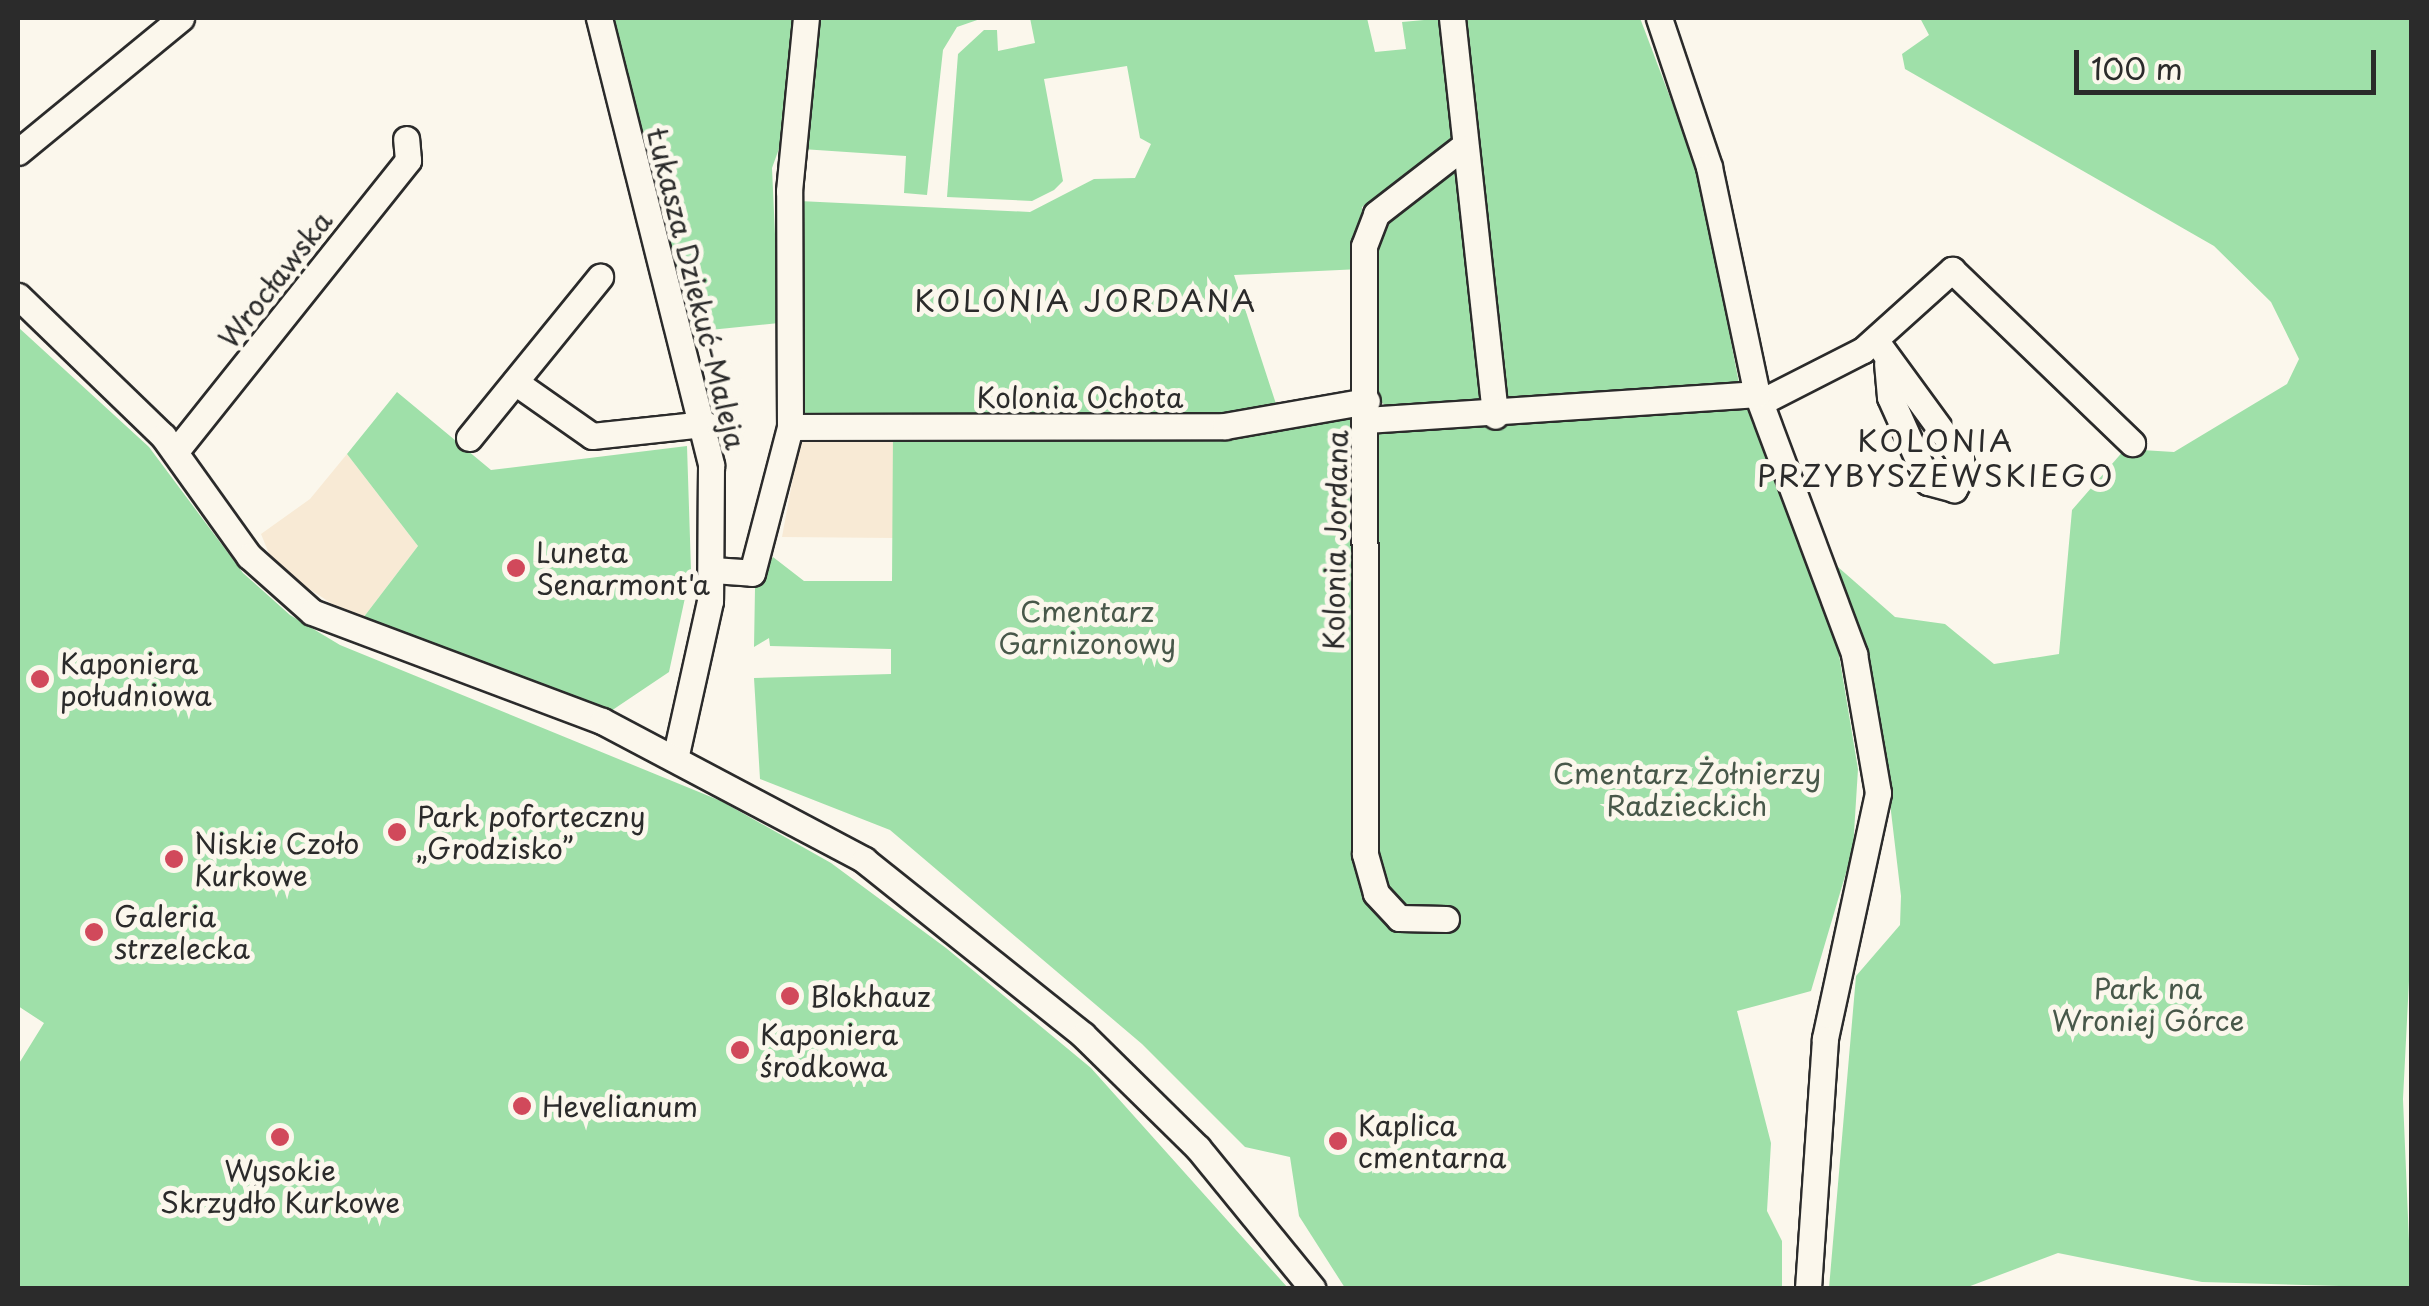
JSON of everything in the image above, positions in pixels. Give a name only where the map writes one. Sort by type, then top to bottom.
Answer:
[{"type":"street","points":[[18,152],[181,18]]},
{"type":"street","name":"Łukasza Dziekuć-Maleja","points":[[599,18],[663,296],[705,424],[712,570],[676,754]]},
{"type":"street","points":[[712,570],[752,572],[790,427],[789,191],[806,18]]},
{"type":"street","points":[[1452,18],[1460,148],[1495,416],[1760,397],[1881,352],[1952,270],[2132,442]]},
{"type":"street","points":[[1659,18],[1709,166],[1760,397],[1854,654],[1878,807],[1825,1039],[1808,1288]]},
{"type":"street","name":"Wrocławska","points":[[176,451],[408,160],[406,139]]},
{"type":"street","name":"Kolonia Jordana","points":[[1446,919],[1390,912],[1365,854],[1367,229],[1460,148]]},
{"type":"street","points":[[468,438],[600,278]]},
{"type":"street","points":[[18,296],[176,451],[250,556],[312,612],[676,754],[864,860],[1082,1035],[1198,1148],[1312,1288]]},
{"type":"street","points":[[515,382],[592,436],[705,424]]},
{"type":"street","name":"Kolonia Ochota","points":[[790,427],[1225,426],[1368,411],[1495,416]]},
{"type":"shaded area","points":[[893,431],[893,538],[782,537],[801,434]]},
{"type":"shaded area","points":[[347,454],[418,546],[360,622],[274,566],[261,534],[310,499]]},
{"type":"green space","points":[[610,18],[799,18],[793,110],[772,168],[779,323],[690,332]]},
{"type":"green space","points":[[811,18],[983,18],[957,27],[943,50],[927,195],[904,193],[906,156],[802,149]]},
{"type":"green space","points":[[1030,18],[1367,18],[1375,52],[1406,49],[1402,22],[1446,18],[1456,146],[1362,207],[1361,269],[1234,275],[1277,407],[1242,419],[795,419],[799,201],[1030,212],[1094,179],[1135,178],[1151,144],[1140,138],[1127,66],[1044,79],[1063,181],[1054,190],[1032,201],[947,197],[958,54],[984,30],[997,30],[998,51],[1035,43]]},
{"type":"green space","points":[[1456,18],[1640,18],[1699,174],[1741,394],[1497,410]]},
{"type":"green space","name":"Park na Wroniej Górce","points":[[1920,18],[2411,18],[2412,922],[2403,1099],[2411,1288],[2202,1282],[2058,1253],[1965,1288],[1829,1288],[1856,976],[1900,925],[1901,896],[1887,778],[1828,572],[1838,567],[1895,617],[1945,624],[1994,664],[2059,654],[2072,510],[2125,449],[2174,452],[2287,384],[2299,359],[2271,302],[2214,246],[1905,69],[1902,54],[1929,35]]},
{"type":"green space","points":[[1458,159],[1486,409],[1392,412],[1372,393],[1374,227]]},
{"type":"green space","name":"Park poforteczny „Grodzisko”","points":[[18,327],[149,447],[243,573],[290,615],[340,645],[721,801],[831,863],[946,948],[1091,1068],[1288,1288],[18,1288],[18,1065],[44,1023],[18,1006]]},
{"type":"green space","points":[[397,392],[491,470],[687,446],[691,570],[669,672],[611,711],[360,622],[418,546],[347,454]]},
{"type":"green space","points":[[1748,404],[1838,649],[1858,769],[1853,849],[1811,991],[1737,1011],[1771,1143],[1767,1211],[1782,1241],[1782,1288],[1345,1288],[1299,1216],[1290,1157],[1245,1147],[1142,1044],[890,830],[760,779],[754,678],[891,674],[891,649],[770,646],[769,638],[754,647],[755,588],[773,557],[804,581],[892,581],[893,431],[1361,407]]},
{"type":"place","name":"Luneta Senarmont'a","points":[[516,568]]},
{"type":"place","name":"Kaponiera południowa","points":[[40,679]]},
{"type":"place","name":"Park poforteczny „Grodzisko”","points":[[397,832]]},
{"type":"place","name":"Niskie Czoło Kurkowe","points":[[174,859]]},
{"type":"place","name":"Galeria strzelecka","points":[[94,932]]},
{"type":"place","name":"Blokhauz","points":[[790,996]]},
{"type":"place","name":"Kaponiera środkowa","points":[[740,1050]]},
{"type":"place","name":"Hevelianum","points":[[522,1106]]},
{"type":"place","name":"Wysokie Skrzydło Kurkowe","points":[[280,1137]]},
{"type":"place","name":"Kaplica cmentarna","points":[[1338,1141]]},
{"type":"district","name":"KOLONIA JORDANA","points":[[1086,300]]},
{"type":"district","name":"KOLONIA PRZYBYSZEWSKIEGO","points":[[1936,457]]},
{"type":"park label","name":"Cmentarz Garnizonowy","points":[[1087,627]]},
{"type":"park label","name":"Cmentarz Żołnierzy Radzieckich","points":[[1687,789]]}]
